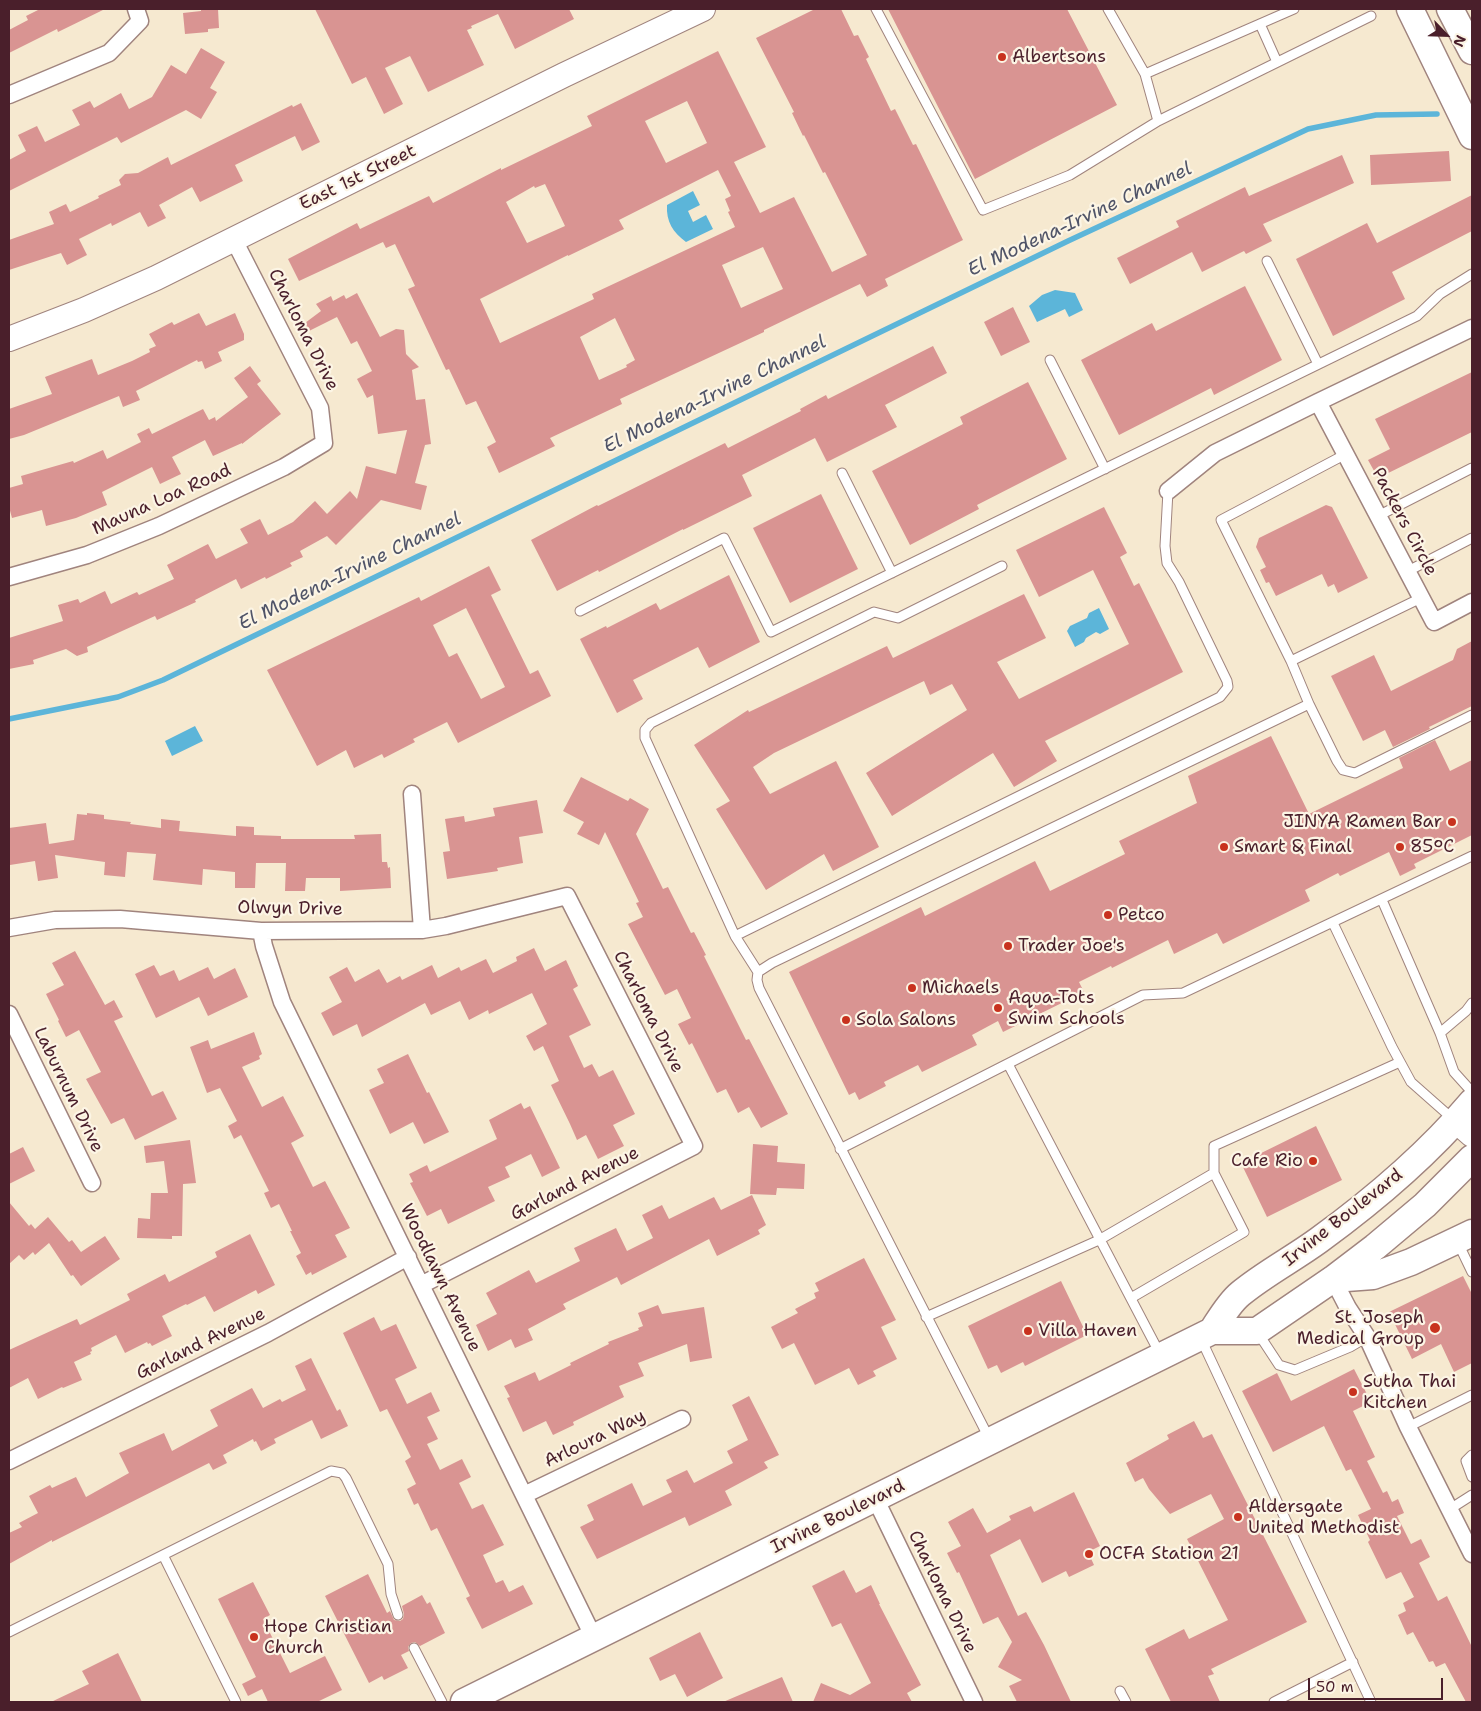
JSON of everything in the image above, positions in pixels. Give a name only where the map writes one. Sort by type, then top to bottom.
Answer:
[{"type":"main road","name":"East 1st Street","points":[[9,339],[84,310],[234,240],[564,75],[704,9]]},
{"type":"main road","points":[[1410,9],[1472,136]]},
{"type":"main road","points":[[1450,9],[1472,51]]},
{"type":"main road","name":"Irvine Boulevard","points":[[1206,1334],[1238,1295],[1317,1242],[1467,1119]]},
{"type":"main road","points":[[1257,1330],[1333,1279],[1375,1247],[1425,1205],[1472,1158]]},
{"type":"main road","points":[[1333,1279],[1373,1276],[1411,1262],[1464,1237]]},
{"type":"main road","name":"Irvine Boulevard","points":[[464,1702],[1206,1334],[1257,1330]]},
{"type":"street","points":[[9,95],[109,53],[138,15]]},
{"type":"street","name":"Charloma Drive","points":[[234,240],[320,408],[324,442]]},
{"type":"street","points":[[1168,492],[1215,453],[1472,328]]},
{"type":"street","name":"Packers Circle","points":[[1318,402],[1434,622],[1472,602]]},
{"type":"street","name":"Mauna Loa Road","points":[[9,577],[87,555],[159,526],[284,467],[324,442]]},
{"type":"street","points":[[412,794],[422,930]]},
{"type":"street","name":"Charloma Drive","points":[[567,896],[694,1146]]},
{"type":"street","name":"Olwyn Drive","points":[[9,928],[55,920],[120,919],[261,931],[422,930],[446,926],[567,896]]},
{"type":"street","name":"Woodlawn Avenue","points":[[261,931],[282,1002],[594,1638]]},
{"type":"street","name":"Laburnum Drive","points":[[9,1014],[92,1183]]},
{"type":"street","name":"Garland Avenue","points":[[421,1285],[694,1146]]},
{"type":"street","name":"Garland Avenue","points":[[9,1461],[268,1334],[408,1257]]},
{"type":"street","points":[[1333,1279],[1348,1308],[1367,1337],[1408,1427],[1472,1554]]},
{"type":"street","name":"Arloura Way","points":[[524,1495],[682,1419]]},
{"type":"street","name":"Charloma Drive","points":[[875,1498],[974,1702]]},
{"type":"lane","points":[[876,9],[983,210],[1070,176],[1158,121],[1370,16]]},
{"type":"lane","points":[[1108,9],[1145,74],[1158,121]]},
{"type":"lane","points":[[1145,74],[1294,9]]},
{"type":"lane","points":[[1260,24],[1277,62]]},
{"type":"lane","points":[[1268,261],[1318,364]]},
{"type":"lane","points":[[580,610],[724,538],[771,632],[1417,316],[1440,294],[1472,274]]},
{"type":"lane","points":[[1050,360],[1105,469]]},
{"type":"lane","points":[[1346,454],[1222,520],[1291,661],[1309,704],[1337,762],[1344,770],[1356,773],[1472,715]]},
{"type":"lane","points":[[1378,516],[1472,468]]},
{"type":"lane","points":[[842,473],[892,574]]},
{"type":"lane","points":[[735,936],[1211,702],[1225,692],[1228,687],[1227,681],[1179,582],[1167,563],[1165,546],[1168,492]]},
{"type":"lane","points":[[1408,571],[1472,538]]},
{"type":"lane","points":[[990,1441],[759,988],[758,972],[735,936],[645,738],[645,730],[651,723],[874,612],[898,618],[1002,566]]},
{"type":"lane","points":[[1291,661],[1421,598]]},
{"type":"lane","points":[[758,972],[781,959],[1309,704]]},
{"type":"lane","points":[[840,1149],[1143,995],[1184,993],[1472,856]]},
{"type":"lane","points":[[1382,900],[1440,1033],[1454,1072],[1472,1092]]},
{"type":"lane","points":[[1333,923],[1411,1082],[1467,1119]]},
{"type":"lane","points":[[1440,1033],[1466,1011],[1472,1003]]},
{"type":"lane","points":[[1131,1298],[1244,1232],[1214,1173],[1214,1146],[1400,1062]]},
{"type":"lane","points":[[1008,1064],[1161,1356]]},
{"type":"lane","points":[[926,1316],[1099,1240],[1214,1173]]},
{"type":"lane","points":[[1464,1237],[1472,1272]]},
{"type":"lane","points":[[1257,1330],[1279,1365],[1295,1370],[1350,1347],[1367,1337]]},
{"type":"lane","points":[[1206,1334],[1371,1702]]},
{"type":"lane","points":[[1408,1427],[1472,1395]]},
{"type":"lane","points":[[1472,1455],[1466,1461],[1472,1477]]},
{"type":"lane","points":[[9,1632],[331,1471],[342,1473],[346,1478],[388,1564],[391,1594],[398,1615]]},
{"type":"lane","points":[[1450,1510],[1472,1495]]},
{"type":"lane","points":[[163,1554],[236,1702]]},
{"type":"lane","points":[[414,1648],[442,1702]]},
{"type":"lane","points":[[1274,1702],[1353,1662]]},
{"type":"lane","points":[[1120,1691],[1126,1702]]},
{"type":"water","points":[[693,191],[700,205],[688,211],[693,222],[706,215],[713,229],[686,242],[671,226],[667,205]]},
{"type":"water","points":[[1055,290],[1075,293],[1083,310],[1069,317],[1065,309],[1037,322],[1029,306],[1042,295]]},
{"type":"water","points":[[1099,608],[1109,629],[1100,634],[1096,632],[1075,647],[1067,631],[1070,626],[1087,618],[1089,613]]},
{"type":"water","points":[[195,726],[203,741],[172,756],[165,741]]},
{"type":"building","points":[[40,9],[105,9],[58,32],[57,29],[9,53],[9,30],[28,20],[26,16]]},
{"type":"building","points":[[201,9],[218,9],[219,28],[208,29],[208,32],[185,34],[183,13],[201,11]]},
{"type":"building","points":[[315,9],[569,9],[574,19],[515,49],[498,14],[471,26],[472,28],[467,30],[484,65],[428,92],[410,56],[385,68],[403,104],[384,114],[366,77],[352,84]]},
{"type":"building","points":[[815,9],[841,9],[854,36],[858,35],[869,57],[866,59],[891,111],[895,109],[913,145],[916,144],[963,240],[885,279],[888,286],[867,297],[860,284],[764,330],[764,332],[620,399],[622,404],[550,438],[555,446],[499,473],[487,447],[496,442],[476,401],[466,405],[449,369],[446,370],[408,289],[415,286],[395,244],[386,248],[383,242],[299,281],[288,259],[357,223],[360,229],[429,196],[433,203],[501,168],[501,170],[592,126],[587,116],[718,51],[766,147],[734,162],[760,213],[794,197],[832,272],[867,255],[825,172],[823,173],[803,136],[792,113],[794,112],[756,38]],"holes":[[[687,101],[707,143],[666,163],[645,121]],[[718,170],[731,196],[725,199],[730,211],[728,212],[735,227],[592,294],[594,299],[500,343],[480,299],[624,229],[619,220]],[[545,184],[565,226],[527,243],[506,202],[534,186],[535,188]],[[763,247],[783,289],[741,308],[722,265]],[[615,318],[635,360],[626,365],[627,367],[599,380],[580,337]]]},
{"type":"building","name":"Albertsons","points":[[888,9],[1067,9],[1117,105],[975,179]]},
{"type":"building","points":[[201,48],[225,62],[210,88],[217,92],[201,119],[186,110],[121,143],[117,137],[9,191],[9,160],[26,151],[18,135],[37,126],[45,142],[80,125],[72,110],[90,101],[94,108],[121,93],[129,109],[152,97],[171,65],[186,74]]},
{"type":"building","points":[[301,103],[320,142],[302,151],[295,136],[235,165],[243,181],[200,202],[192,187],[159,205],[166,218],[148,227],[140,212],[112,226],[111,223],[79,239],[87,255],[67,265],[61,253],[9,270],[9,240],[54,224],[49,212],[66,204],[70,212],[121,185],[119,180],[125,174],[138,173],[168,157],[171,165],[292,105],[293,107]]},
{"type":"building","points":[[1449,151],[1451,181],[1371,185],[1370,155]]},
{"type":"building","points":[[1342,155],[1354,183],[1263,224],[1272,241],[1246,254],[1244,251],[1202,272],[1192,252],[1130,284],[1117,258],[1179,227],[1176,221],[1245,187],[1249,196]]},
{"type":"building","points":[[1472,195],[1472,231],[1392,272],[1405,299],[1333,336],[1296,259],[1367,223],[1377,243]]},
{"type":"building","points":[[1245,286],[1282,360],[1214,395],[1211,388],[1119,435],[1081,360],[1152,323],[1156,331]]},
{"type":"building","points":[[357,293],[380,337],[396,329],[404,330],[406,354],[419,367],[412,370],[416,400],[425,399],[431,444],[425,445],[415,483],[427,486],[421,510],[381,500],[336,545],[327,536],[300,551],[303,557],[290,563],[292,566],[266,579],[265,577],[241,589],[236,579],[195,600],[196,602],[157,620],[155,616],[87,647],[88,652],[77,656],[66,649],[33,660],[34,664],[9,669],[9,638],[63,621],[58,605],[78,599],[80,603],[105,591],[111,604],[137,592],[139,595],[174,579],[167,565],[208,544],[216,559],[248,543],[240,529],[260,519],[268,535],[293,522],[315,501],[327,514],[350,491],[357,499],[366,466],[396,474],[407,430],[378,434],[373,395],[367,398],[357,379],[372,371],[357,341],[351,344],[337,317],[301,335],[297,329],[321,311],[316,304],[331,296],[333,301],[344,295],[346,299]]},
{"type":"building","points":[[1013,307],[1030,342],[1001,356],[984,322]]},
{"type":"building","points":[[199,313],[206,326],[235,313],[244,334],[244,340],[218,352],[222,361],[205,369],[202,361],[198,362],[197,360],[136,391],[140,400],[123,407],[119,396],[24,435],[9,439],[9,409],[52,394],[45,377],[92,359],[98,375],[132,361],[150,352],[149,349],[156,346],[149,334],[172,322],[174,325]]},
{"type":"building","points":[[933,346],[947,373],[885,405],[897,427],[827,462],[815,438],[742,475],[752,496],[557,591],[531,540],[597,505],[725,443],[728,448],[801,411],[800,409],[826,395],[828,399]]},
{"type":"building","points":[[250,366],[261,381],[257,384],[281,414],[242,444],[213,456],[205,440],[172,457],[181,474],[160,484],[152,467],[102,492],[107,505],[76,518],[46,526],[42,510],[12,518],[9,507],[9,488],[23,484],[21,476],[73,461],[74,463],[103,450],[107,459],[141,442],[137,434],[149,428],[152,434],[203,409],[209,420],[215,417],[216,421],[248,397],[234,378]]},
{"type":"building","points":[[1472,372],[1472,432],[1378,478],[1368,460],[1390,449],[1375,419]]},
{"type":"building","points":[[1028,382],[1067,459],[977,505],[979,509],[910,545],[872,471],[963,424],[960,417]]},
{"type":"building","points":[[821,494],[858,569],[790,603],[753,528]]},
{"type":"building","points":[[1326,505],[1332,507],[1368,578],[1338,593],[1334,584],[1328,587],[1322,574],[1276,596],[1269,582],[1266,583],[1260,570],[1266,567],[1256,547],[1259,538]]},
{"type":"building","points":[[1104,507],[1127,553],[1120,557],[1134,586],[1139,583],[1183,672],[1045,741],[1057,761],[1014,787],[993,753],[892,816],[866,773],[967,710],[952,684],[930,695],[924,681],[774,753],[753,767],[770,794],[836,761],[879,847],[833,871],[824,854],[766,890],[716,809],[730,801],[694,745],[748,710],[749,712],[887,646],[893,658],[1024,594],[1046,638],[997,662],[1019,699],[1129,644],[1093,570],[1039,597],[1016,550]]},
{"type":"building","points":[[489,566],[501,590],[491,595],[530,674],[538,670],[551,696],[458,743],[447,722],[413,739],[415,742],[384,758],[382,754],[354,768],[346,750],[317,766],[267,670],[419,597],[421,601]],"holes":[[[466,608],[505,687],[481,699],[457,653],[449,657],[433,625]]]},
{"type":"building","points":[[729,575],[760,642],[709,668],[698,647],[633,680],[643,699],[617,713],[580,639],[606,626],[607,628],[656,603],[660,610]]},
{"type":"building","points":[[1472,641],[1472,706],[1393,747],[1385,730],[1363,741],[1331,676],[1374,655],[1391,691],[1453,660],[1457,649]]},
{"type":"building","points":[[1271,736],[1309,814],[1403,768],[1399,758],[1435,740],[1450,771],[1472,760],[1472,835],[1414,864],[1416,868],[1400,876],[1389,852],[1340,876],[1338,873],[1305,890],[1310,901],[1223,944],[1217,933],[1174,954],[1168,940],[1079,982],[1084,992],[1003,1032],[998,1021],[972,1035],[977,1045],[922,1072],[918,1065],[884,1082],[886,1086],[859,1100],[855,1092],[849,1095],[789,972],[921,907],[925,916],[1035,861],[1050,891],[1125,854],[1119,841],[1197,803],[1188,776]]},
{"type":"building","points":[[581,777],[628,801],[630,798],[649,809],[636,834],[663,889],[668,887],[691,933],[694,932],[746,1040],[749,1039],[788,1114],[761,1128],[749,1107],[738,1113],[726,1089],[717,1093],[692,1043],[689,1045],[678,1024],[691,1018],[677,989],[665,995],[628,924],[643,917],[636,903],[639,902],[605,832],[599,845],[577,834],[584,822],[563,811]]},
{"type":"building","points":[[537,800],[543,833],[519,837],[523,863],[497,868],[498,871],[447,879],[443,852],[450,851],[445,819],[464,816],[465,822],[495,816],[493,808]]},
{"type":"building","points":[[87,813],[104,815],[104,819],[161,828],[161,819],[180,821],[179,831],[236,836],[236,826],[254,827],[254,835],[281,836],[281,839],[355,839],[354,835],[381,834],[382,862],[387,862],[388,868],[390,867],[391,888],[340,891],[340,878],[306,878],[305,891],[285,891],[286,863],[256,863],[255,888],[235,888],[235,872],[203,869],[202,885],[153,880],[156,854],[127,852],[125,877],[104,875],[105,862],[55,855],[58,878],[38,881],[35,861],[10,865],[9,828],[46,823],[49,844],[74,840],[77,814],[87,815]]},
{"type":"building","points":[[534,948],[545,971],[566,960],[578,986],[573,989],[591,1025],[569,1036],[584,1068],[592,1064],[599,1077],[613,1070],[635,1114],[613,1125],[624,1146],[598,1159],[586,1135],[577,1140],[551,1085],[559,1081],[543,1046],[534,1051],[526,1036],[547,1024],[532,993],[489,1014],[488,1010],[469,1020],[460,1001],[431,1015],[425,1003],[362,1037],[357,1024],[333,1036],[321,1013],[342,1002],[329,977],[347,967],[355,982],[379,969],[387,983],[400,976],[402,980],[432,965],[438,978],[459,967],[461,971],[486,959],[493,973],[517,961],[516,957]]},
{"type":"building","points":[[75,951],[105,1005],[114,1000],[123,1017],[114,1021],[152,1096],[163,1091],[177,1119],[135,1140],[124,1118],[111,1124],[86,1079],[101,1072],[79,1030],[66,1037],[46,994],[64,985],[52,963]]},
{"type":"building","points":[[154,965],[160,976],[174,970],[179,981],[208,967],[214,979],[235,968],[248,997],[208,1016],[199,997],[156,1018],[135,974]]},
{"type":"building","points":[[254,1032],[262,1054],[259,1056],[260,1059],[242,1067],[262,1107],[283,1096],[304,1136],[291,1143],[313,1187],[325,1181],[350,1228],[335,1235],[347,1257],[312,1275],[311,1272],[306,1275],[296,1256],[301,1253],[279,1204],[271,1208],[264,1193],[269,1191],[241,1135],[234,1139],[228,1126],[237,1121],[220,1088],[207,1093],[190,1047],[208,1040],[211,1049]]},
{"type":"building","points":[[408,1054],[449,1132],[424,1144],[413,1122],[390,1134],[369,1090],[384,1083],[377,1069]]},
{"type":"building","points":[[521,1103],[524,1109],[530,1106],[560,1168],[542,1177],[531,1154],[505,1167],[510,1177],[488,1187],[495,1201],[448,1224],[441,1209],[427,1216],[410,1183],[413,1182],[409,1174],[427,1165],[430,1172],[497,1139],[489,1120]]},
{"type":"building","points":[[1316,1126],[1342,1180],[1267,1217],[1241,1163]]},
{"type":"building","points":[[190,1140],[196,1183],[183,1184],[182,1236],[172,1236],[172,1239],[137,1238],[138,1218],[150,1219],[151,1193],[168,1193],[164,1161],[146,1163],[144,1146]]},
{"type":"building","points":[[753,1144],[778,1146],[777,1162],[805,1164],[804,1189],[777,1188],[776,1195],[750,1194]]},
{"type":"building","points":[[23,1147],[35,1171],[9,1184],[9,1154]]},
{"type":"building","points":[[752,1195],[766,1225],[758,1230],[760,1234],[717,1256],[709,1239],[621,1285],[617,1277],[563,1304],[566,1309],[528,1329],[533,1340],[515,1348],[511,1339],[488,1351],[476,1325],[497,1314],[486,1293],[529,1270],[536,1283],[580,1261],[574,1248],[616,1228],[627,1251],[653,1238],[642,1215],[662,1205],[669,1219],[714,1197],[721,1210]]},
{"type":"building","points":[[9,1202],[29,1226],[31,1224],[35,1229],[48,1217],[69,1242],[72,1240],[81,1252],[105,1236],[120,1259],[81,1286],[73,1275],[71,1276],[49,1243],[35,1255],[33,1252],[24,1260],[19,1255],[9,1264]]},
{"type":"building","points":[[250,1234],[275,1285],[258,1294],[256,1290],[214,1312],[205,1296],[186,1304],[162,1316],[172,1336],[152,1346],[147,1342],[125,1353],[116,1335],[91,1348],[91,1354],[74,1362],[82,1380],[62,1387],[38,1399],[28,1378],[9,1388],[9,1350],[77,1319],[80,1325],[130,1300],[127,1294],[165,1274],[169,1282],[217,1257],[215,1252]]},
{"type":"building","points":[[864,1258],[896,1320],[881,1327],[897,1359],[873,1371],[876,1376],[858,1385],[849,1368],[815,1385],[794,1343],[782,1349],[771,1327],[798,1313],[795,1309],[816,1298],[814,1293],[819,1291],[815,1283]]},
{"type":"building","name":"St. Joseph Medical Group","points":[[1463,1276],[1472,1294],[1472,1363],[1454,1372],[1441,1344],[1412,1359],[1389,1312]]},
{"type":"building","name":"Villa Haven","points":[[1061,1281],[1087,1335],[1025,1366],[1023,1362],[1001,1373],[997,1365],[988,1369],[968,1326]]},
{"type":"building","points":[[658,1305],[662,1314],[704,1307],[712,1358],[690,1362],[687,1344],[638,1363],[644,1376],[619,1386],[624,1397],[573,1422],[574,1425],[553,1435],[546,1421],[523,1432],[507,1398],[510,1397],[504,1386],[535,1372],[539,1381],[609,1344],[608,1342],[639,1330],[638,1328],[643,1326],[638,1313]]},
{"type":"building","points":[[374,1317],[381,1331],[396,1324],[417,1368],[395,1379],[407,1404],[431,1392],[440,1411],[427,1417],[438,1439],[427,1444],[440,1470],[462,1459],[471,1477],[459,1483],[472,1509],[483,1504],[504,1545],[483,1555],[496,1583],[503,1580],[509,1592],[523,1585],[533,1604],[482,1629],[466,1598],[470,1596],[437,1528],[431,1531],[418,1503],[414,1505],[407,1489],[416,1484],[405,1461],[411,1457],[387,1409],[380,1412],[343,1333]]},
{"type":"building","points":[[311,1358],[337,1411],[340,1409],[348,1426],[321,1439],[312,1420],[274,1439],[276,1443],[261,1451],[253,1439],[223,1455],[227,1463],[213,1470],[209,1463],[52,1542],[52,1540],[9,1564],[9,1533],[22,1527],[19,1523],[38,1513],[29,1496],[50,1485],[52,1488],[76,1477],[86,1497],[129,1473],[119,1453],[164,1433],[172,1451],[218,1426],[210,1410],[252,1388],[263,1408],[280,1399],[282,1402],[306,1390],[295,1366]]},
{"type":"building","points":[[1354,1369],[1371,1402],[1353,1411],[1375,1457],[1367,1461],[1383,1493],[1387,1491],[1392,1502],[1398,1499],[1404,1513],[1397,1516],[1411,1544],[1421,1539],[1430,1557],[1419,1563],[1438,1601],[1447,1596],[1472,1647],[1472,1702],[1466,1702],[1445,1663],[1436,1667],[1433,1661],[1429,1662],[1413,1632],[1407,1635],[1398,1615],[1406,1611],[1403,1603],[1414,1597],[1401,1572],[1386,1579],[1368,1542],[1370,1540],[1358,1515],[1371,1509],[1351,1469],[1346,1471],[1324,1426],[1273,1452],[1242,1391],[1277,1373],[1291,1401]]},
{"type":"building","points":[[749,1396],[779,1455],[764,1462],[768,1468],[725,1491],[732,1505],[689,1526],[685,1517],[597,1559],[580,1527],[594,1520],[587,1505],[632,1483],[643,1506],[672,1492],[666,1480],[687,1470],[694,1483],[733,1463],[727,1451],[748,1440],[732,1405]]},
{"type":"building","points":[[1194,1421],[1203,1438],[1212,1434],[1307,1622],[1211,1669],[1214,1674],[1208,1676],[1220,1702],[1171,1702],[1145,1649],[1184,1629],[1189,1639],[1228,1620],[1187,1539],[1224,1519],[1211,1494],[1170,1514],[1149,1489],[1143,1478],[1135,1482],[1126,1463],[1169,1439],[1167,1435]]},
{"type":"building","points":[[1074,1492],[1100,1546],[1088,1552],[1094,1565],[1069,1577],[1066,1571],[1042,1583],[1020,1539],[990,1555],[1018,1616],[1026,1612],[1071,1702],[1017,1702],[1009,1686],[1022,1680],[998,1667],[1012,1642],[998,1617],[983,1624],[959,1572],[957,1573],[947,1553],[961,1546],[948,1522],[973,1508],[987,1533],[1011,1520],[1009,1516],[1031,1506],[1034,1512]]},
{"type":"building","points":[[844,1570],[856,1593],[871,1585],[921,1685],[907,1693],[912,1702],[813,1702],[821,1683],[850,1695],[871,1683],[841,1623],[832,1627],[812,1586]]},
{"type":"building","points":[[368,1574],[387,1613],[390,1611],[394,1620],[400,1621],[403,1619],[402,1606],[422,1595],[427,1604],[430,1602],[445,1633],[420,1646],[415,1642],[411,1643],[408,1647],[409,1651],[401,1655],[408,1668],[384,1680],[382,1676],[369,1683],[325,1596]]},
{"type":"building","name":"Hope Christian Church","points":[[253,1582],[270,1615],[263,1619],[290,1673],[325,1656],[342,1690],[317,1702],[268,1702],[262,1689],[248,1696],[242,1684],[256,1677],[218,1599]]},
{"type":"building","points":[[700,1632],[723,1678],[687,1697],[675,1674],[660,1681],[649,1658]]},
{"type":"building","points":[[118,1653],[142,1702],[51,1702],[89,1684],[82,1671]]},
{"type":"building","points":[[782,1677],[793,1702],[723,1702]]},
{"type":"waterway","name":"El Modena-Irvine Channel","points":[[9,719],[118,697],[163,680],[1068,241],[1308,129],[1376,115],[1437,114]]},
{"type":"place","name":"Albertsons","points":[[1002,57]]},
{"type":"place","name":"JINYA Ramen Bar","points":[[1452,822]]},
{"type":"place","name":"Smart & Final","points":[[1224,847]]},
{"type":"place","name":"85°C","points":[[1400,847]]},
{"type":"place","name":"Petco","points":[[1108,915]]},
{"type":"place","name":"Trader Joe's","points":[[1008,946]]},
{"type":"place","name":"Michaels","points":[[912,988]]},
{"type":"place","name":"Aqua-Tots Swim Schools","points":[[998,1008]]},
{"type":"place","name":"Sola Salons","points":[[846,1020]]},
{"type":"place","name":"Cafe Rio","points":[[1313,1161]]},
{"type":"place","name":"St. Joseph Medical Group","points":[[1435,1328]]},
{"type":"place","name":"Villa Haven","points":[[1028,1331]]},
{"type":"place","name":"Sutha Thai Kitchen","points":[[1353,1392]]},
{"type":"place","name":"Aldersgate United Methodist","points":[[1238,1517]]},
{"type":"place","name":"OCFA Station 21","points":[[1089,1554]]},
{"type":"place","name":"Hope Christian Church","points":[[254,1637]]}]
